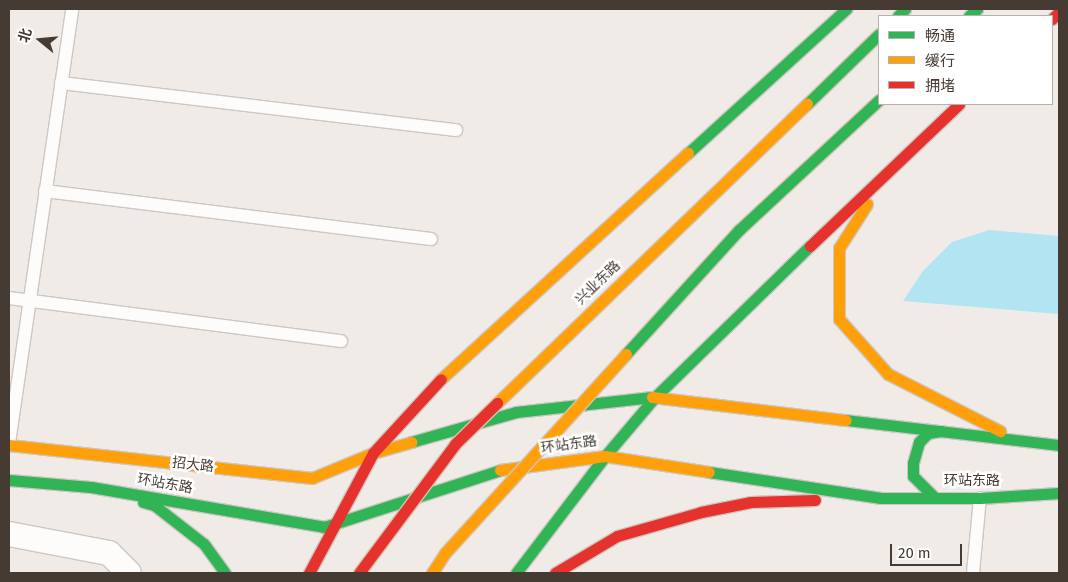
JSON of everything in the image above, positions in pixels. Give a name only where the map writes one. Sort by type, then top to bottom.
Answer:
[{"type":"main road","points":[[309,573],[373,453],[450,371],[846,9]]},
{"type":"main road","name":"兴业东路","points":[[359,573],[454,444],[878,35]]},
{"type":"main road","points":[[432,573],[445,553],[739,230],[878,101]]},
{"type":"main road","points":[[516,573],[605,456],[656,397],[890,166],[957,105]]},
{"type":"main road","points":[[890,166],[840,248],[839,319],[888,374],[1016,440]]},
{"type":"main road","points":[[373,453],[516,412],[656,397],[1059,445]]},
{"type":"main road","points":[[933,496],[912,476],[913,463],[919,442],[928,433],[941,431]]},
{"type":"main road","name":"招大路","points":[[9,444],[312,478],[373,453]]},
{"type":"main road","name":"环站东路","points":[[91,487],[324,526],[487,472],[605,456],[881,498],[933,496],[980,498],[1059,493]]},
{"type":"main road","points":[[9,480],[91,487],[154,505],[204,544],[225,573]]},
{"type":"main road","points":[[555,573],[617,536],[701,512],[751,502],[881,498]]},
{"type":"street","points":[[9,534],[109,553],[128,573]]},
{"type":"lane","points":[[9,444],[72,9]]},
{"type":"lane","points":[[61,83],[456,130]]},
{"type":"lane","points":[[45,191],[431,239]]},
{"type":"lane","points":[[9,298],[341,341]]},
{"type":"lane","points":[[973,573],[980,498]]},
{"type":"water","points":[[989,230],[1059,236],[1059,314],[903,301],[923,271],[952,242]]},
{"type":"traffic: fast","points":[[688,153],[846,9]]},
{"type":"traffic: fast","points":[[899,15],[905,9]]},
{"type":"traffic: fast","points":[[970,15],[977,9]]},
{"type":"traffic: fast","points":[[807,104],[878,35]]},
{"type":"traffic: fast","points":[[626,354],[739,230],[878,101]]},
{"type":"traffic: fast","points":[[516,573],[605,456],[655,397],[810,246]]},
{"type":"traffic: fast","points":[[411,442],[516,412],[652,397]]},
{"type":"traffic: fast","points":[[846,420],[1059,445]]},
{"type":"traffic: fast","points":[[933,496],[913,476],[913,463],[919,442],[928,433],[941,431]]},
{"type":"traffic: fast","points":[[9,480],[91,487],[324,527],[500,470]]},
{"type":"traffic: fast","points":[[709,472],[881,498],[980,498],[1059,493]]},
{"type":"traffic: fast","points":[[143,502],[154,505],[204,544],[225,573]]},
{"type":"traffic: slow","points":[[497,403],[807,104]]},
{"type":"traffic: slow","points":[[441,379],[688,153]]},
{"type":"traffic: slow","points":[[867,204],[839,248],[839,319],[888,374],[1000,431]]},
{"type":"traffic: slow","points":[[432,573],[445,553],[626,354]]},
{"type":"traffic: slow","points":[[652,397],[846,420]]},
{"type":"traffic: slow","points":[[9,445],[312,478],[373,453],[411,442]]},
{"type":"traffic: slow","points":[[500,470],[605,456],[709,472]]},
{"type":"traffic: jam","points":[[1053,18],[1059,12]]},
{"type":"traffic: jam","points":[[810,246],[958,105]]},
{"type":"traffic: jam","points":[[309,573],[373,453],[441,379]]},
{"type":"traffic: jam","points":[[359,573],[455,444],[497,403]]},
{"type":"traffic: jam","points":[[555,573],[617,536],[701,512],[751,502],[815,500]]}]
